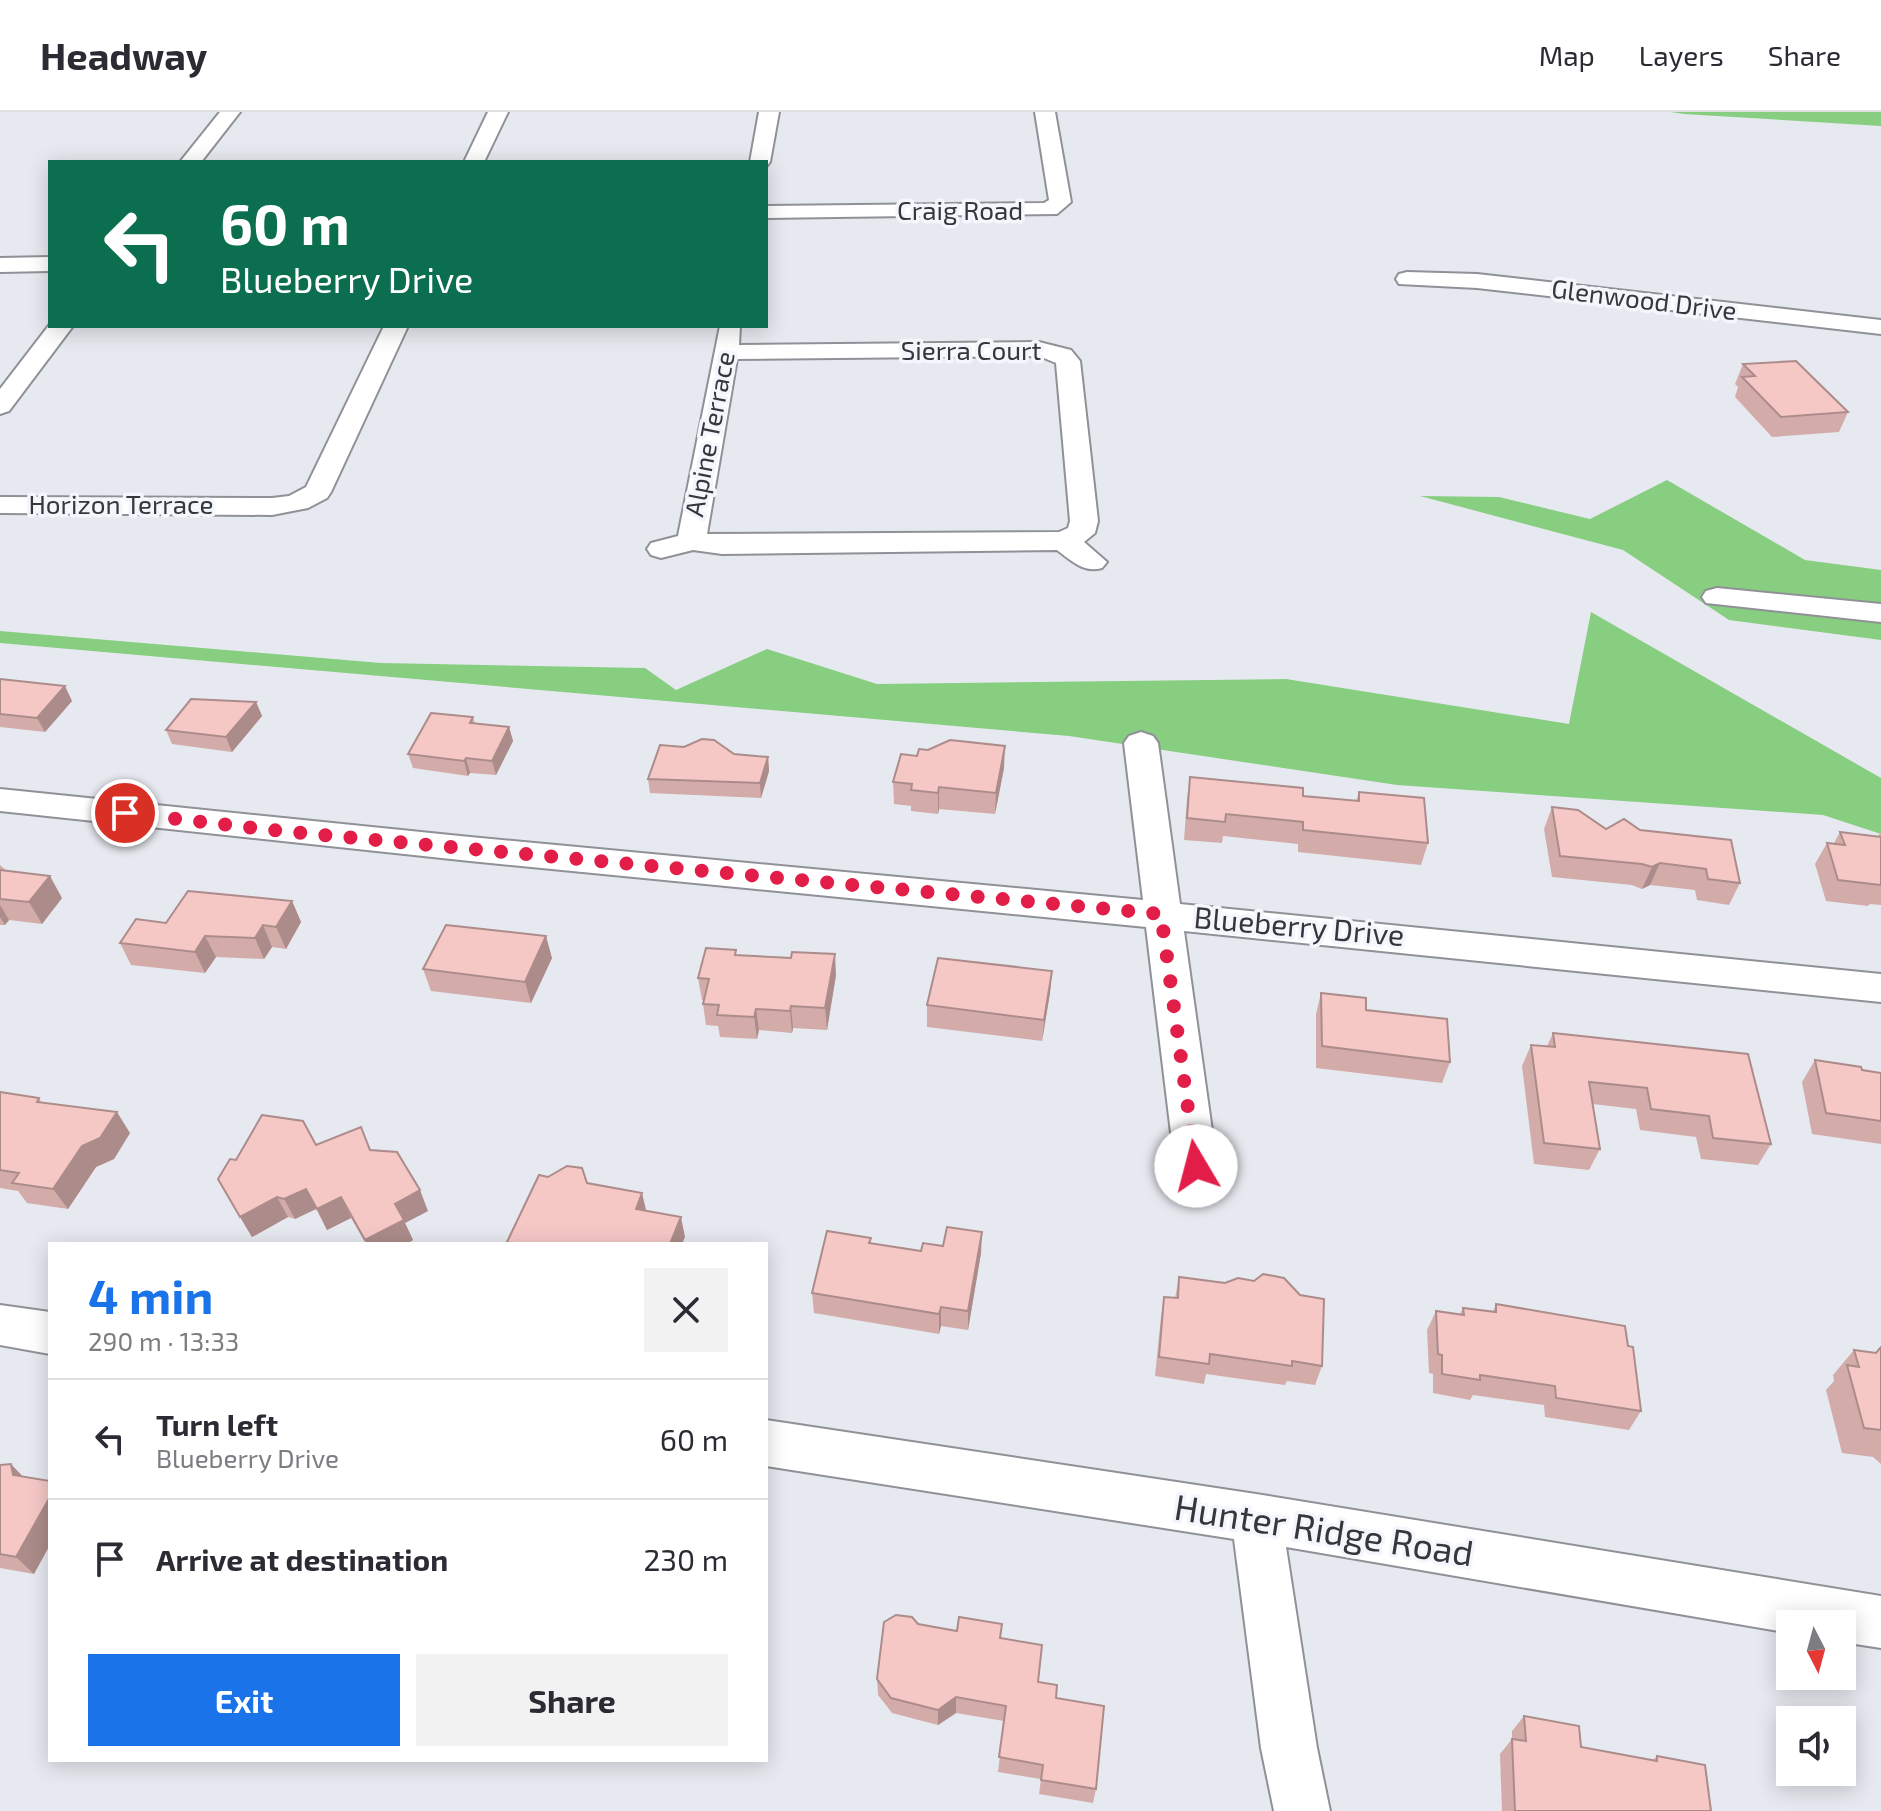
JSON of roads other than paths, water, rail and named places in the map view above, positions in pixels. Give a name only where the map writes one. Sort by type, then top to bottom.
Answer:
[{"type":"street","points":[[192,160],[230,112]]},
{"type":"street","points":[[475,160],[498,112]]},
{"type":"street","points":[[760,160],[769,112]]},
{"type":"street","name":"Craig Road","points":[[768,212],[1049,209],[1060,202],[1045,112]]},
{"type":"street","points":[[0,265],[48,264]]},
{"type":"street","name":"Glenwood Drive","points":[[1407,279],[1477,281],[1881,327]]},
{"type":"street","points":[[0,406],[59,328]]},
{"type":"street","name":"Horizon Terrace","points":[[0,505],[242,505],[280,509],[298,505],[317,492],[395,328]]},
{"type":"street","name":"Alpine Terrace","points":[[693,541],[692,527],[730,328]]},
{"type":"street","name":"Sierra Court","points":[[726,352],[1039,349],[1062,355],[1068,361],[1084,521],[1081,533],[1064,541]]},
{"type":"street","points":[[661,549],[693,541],[737,545],[1064,541],[1092,562]]},
{"type":"street","points":[[1717,597],[1881,613]]},
{"type":"street","points":[[1141,743],[1196,1166]]},
{"type":"street","name":"Blueberry Drive","points":[[0,800],[281,831],[1487,945],[1881,988]]},
{"type":"street","points":[[0,1325],[48,1333]]},
{"type":"street","name":"Hunter Ridge Road","points":[[768,1443],[1256,1518],[1881,1622]]},
{"type":"street","points":[[1256,1518],[1289,1748],[1302,1811]]}]
